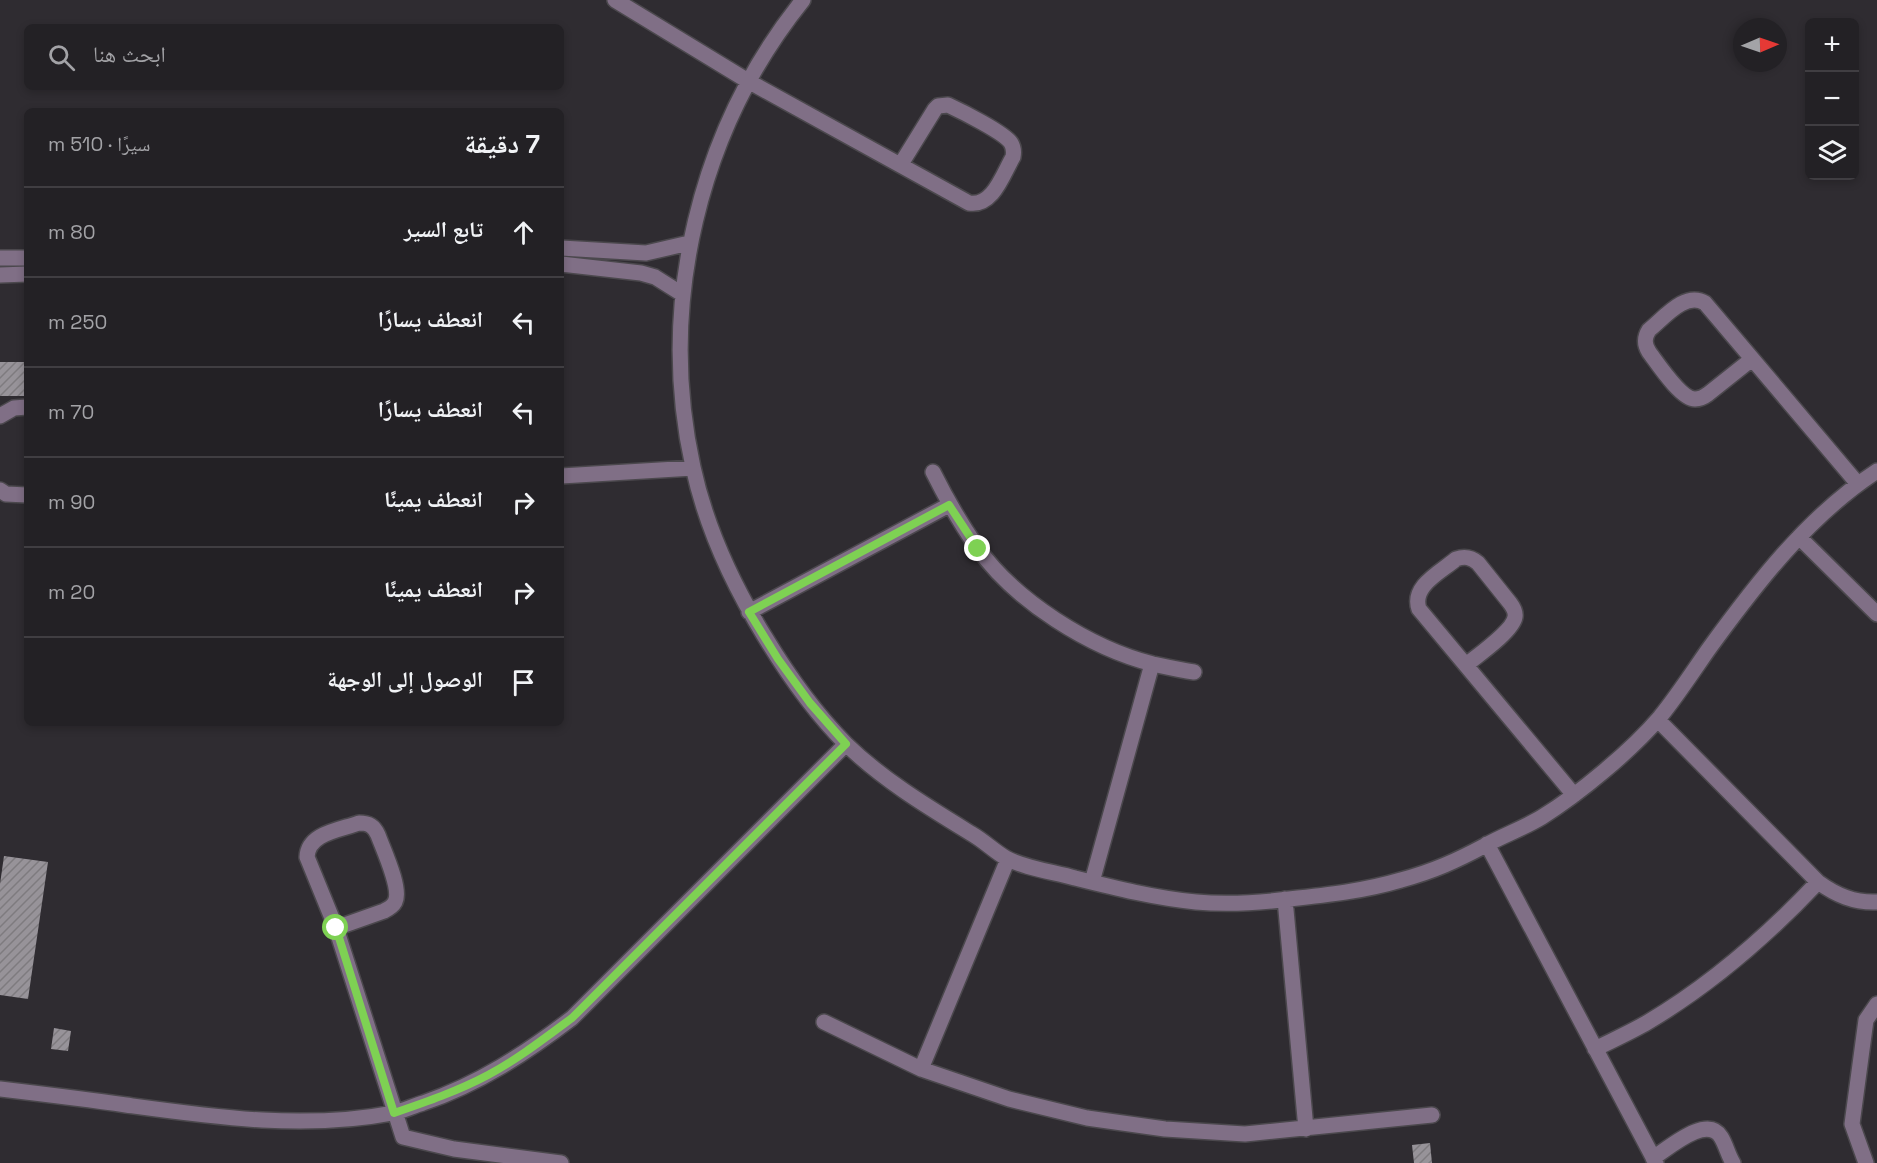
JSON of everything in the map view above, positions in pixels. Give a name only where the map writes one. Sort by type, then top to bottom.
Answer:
[{"type":"street","points":[[615,0],[748,81],[969,203],[977,204],[990,197],[1014,151],[1013,145],[1004,136],[943,104],[934,109],[901,164]]},
{"type":"street","points":[[803,0],[748,81],[724,132],[708,176],[689,243],[682,294],[680,337],[681,381],[693,468],[707,516],[722,555],[749,612],[778,659],[810,703],[846,744],[887,779],[931,810],[978,837],[1008,860],[1144,894],[1196,902],[1250,904],[1354,892],[1455,863],[1487,844],[1539,819],[1574,795],[1616,760],[1658,720],[1757,585],[1799,537],[1858,484],[1877,471]]},
{"type":"street","points":[[564,248],[645,253],[689,243]]},
{"type":"street","points":[[591,267],[592,251]]},
{"type":"street","points":[[0,258],[24,258]]},
{"type":"street","points":[[564,264],[641,273],[655,277],[682,294]]},
{"type":"street","points":[[0,275],[24,274]]},
{"type":"street","points":[[1752,359],[1708,394],[1694,399],[1681,392],[1649,352],[1646,347],[1646,335],[1683,302],[1698,299],[1705,303],[1858,484]]},
{"type":"street","points":[[0,416],[14,408],[24,407]]},
{"type":"street","points":[[564,476],[693,468]]},
{"type":"street","points":[[933,472],[949,505],[978,549],[1014,588],[1047,614],[1102,646],[1152,664],[1194,672]]},
{"type":"street","points":[[0,490],[6,494],[24,495]]},
{"type":"street","points":[[749,612],[949,505]]},
{"type":"street","points":[[1799,537],[1877,614]]},
{"type":"street","points":[[1466,665],[1507,630],[1515,617],[1510,603],[1478,563],[1474,559],[1462,557],[1456,559],[1422,587],[1416,602],[1419,609],[1574,795]]},
{"type":"street","points":[[1092,882],[1152,664]]},
{"type":"street","points":[[1658,720],[1818,882],[1834,893],[1851,900],[1877,902]]},
{"type":"street","points":[[0,1089],[251,1120],[309,1121],[394,1113],[442,1096],[488,1075],[532,1049],[572,1018],[846,744]]},
{"type":"street","points":[[336,928],[384,911],[395,902],[396,886],[376,829],[365,823],[317,837],[311,842],[307,857],[336,928],[403,1137],[454,1149],[561,1163]]},
{"type":"street","points":[[1487,844],[1655,1160],[1698,1129],[1711,1128],[1721,1136],[1733,1163]]},
{"type":"street","points":[[921,1069],[1008,860]]},
{"type":"street","points":[[1595,1049],[1647,1023],[1720,973],[1787,914],[1818,882]]},
{"type":"street","points":[[1285,899],[1306,1129]]},
{"type":"street","points":[[1866,1163],[1852,1124],[1866,1020],[1877,1004]]},
{"type":"street","points":[[824,1022],[921,1069],[1009,1099],[1087,1118],[1165,1129],[1245,1134],[1432,1115]]},
{"type":"building","points":[[0,362],[24,362],[24,396],[0,396]]},
{"type":"building","points":[[4,856],[48,862],[28,999],[0,995],[0,884]]},
{"type":"building","points":[[54,1028],[71,1031],[68,1051],[51,1049]]},
{"type":"building","points":[[1430,1143],[1432,1163],[1414,1163],[1412,1145]]},
{"type":"route","points":[[336,928],[394,1113],[442,1096],[488,1075],[532,1049],[572,1018],[846,744],[810,703],[778,659],[749,612],[949,505],[978,549]]}]
